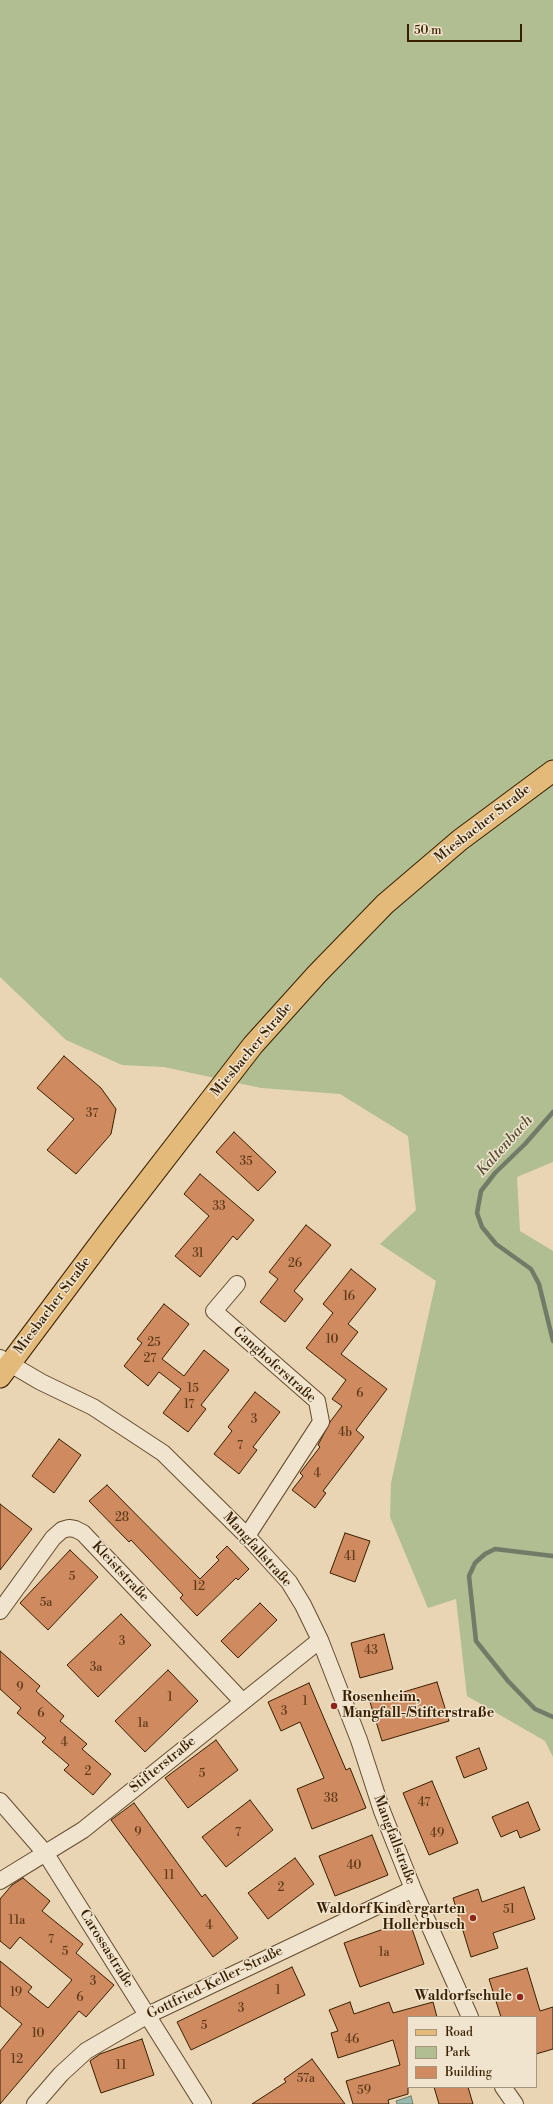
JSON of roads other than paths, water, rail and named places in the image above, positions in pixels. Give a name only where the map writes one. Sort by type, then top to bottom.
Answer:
[{"type":"main road","name":"Miesbacher Straße","points":[[3,1366],[253,1045],[317,974],[385,904],[454,844],[553,770]]},
{"type":"street","name":"Ganghoferstraße","points":[[237,1284],[214,1311],[317,1402],[321,1422],[247,1536]]},
{"type":"street","name":"Mangfallstraße","points":[[3,1366],[93,1407],[163,1453],[247,1536],[289,1582],[303,1605],[320,1640],[359,1740],[382,1812],[413,1889],[470,2016]]},
{"type":"street","name":"Kleiststraße","points":[[0,1611],[54,1538],[62,1530],[69,1528],[75,1529],[83,1533],[242,1702]]},
{"type":"street","name":"Stifterstraße","points":[[0,1881],[83,1830],[320,1640]]},
{"type":"street","name":"Carossastraße","points":[[0,1801],[46,1854],[203,2104]]},
{"type":"street","name":"Gottfried-Keller-Straße","points":[[35,2104],[61,2074],[86,2051],[148,2015],[413,1889]]},
{"type":"street","points":[[504,2088],[516,2104]]},
{"type":"water","points":[[411,2096],[413,2104],[397,2104],[396,2101]]},
{"type":"waterway","name":"Kaltenbach","points":[[553,1112],[525,1144],[495,1173],[481,1191],[477,1213],[482,1227],[496,1244],[531,1269],[539,1284],[553,1341]]},
{"type":"waterway","name":"Kaltenbach","points":[[553,1556],[495,1549],[485,1554],[475,1563],[469,1576],[476,1641],[508,1681],[535,1709],[553,1717]]},
{"type":"place","name":"Rosenheim, Mangfall-/Stifterstraße","points":[[334,1706]]},
{"type":"place","name":"Waldorf Kindergarten Hollerbusch","points":[[473,1918]]},
{"type":"place","name":"Waldorfschule","points":[[520,1997]]}]
